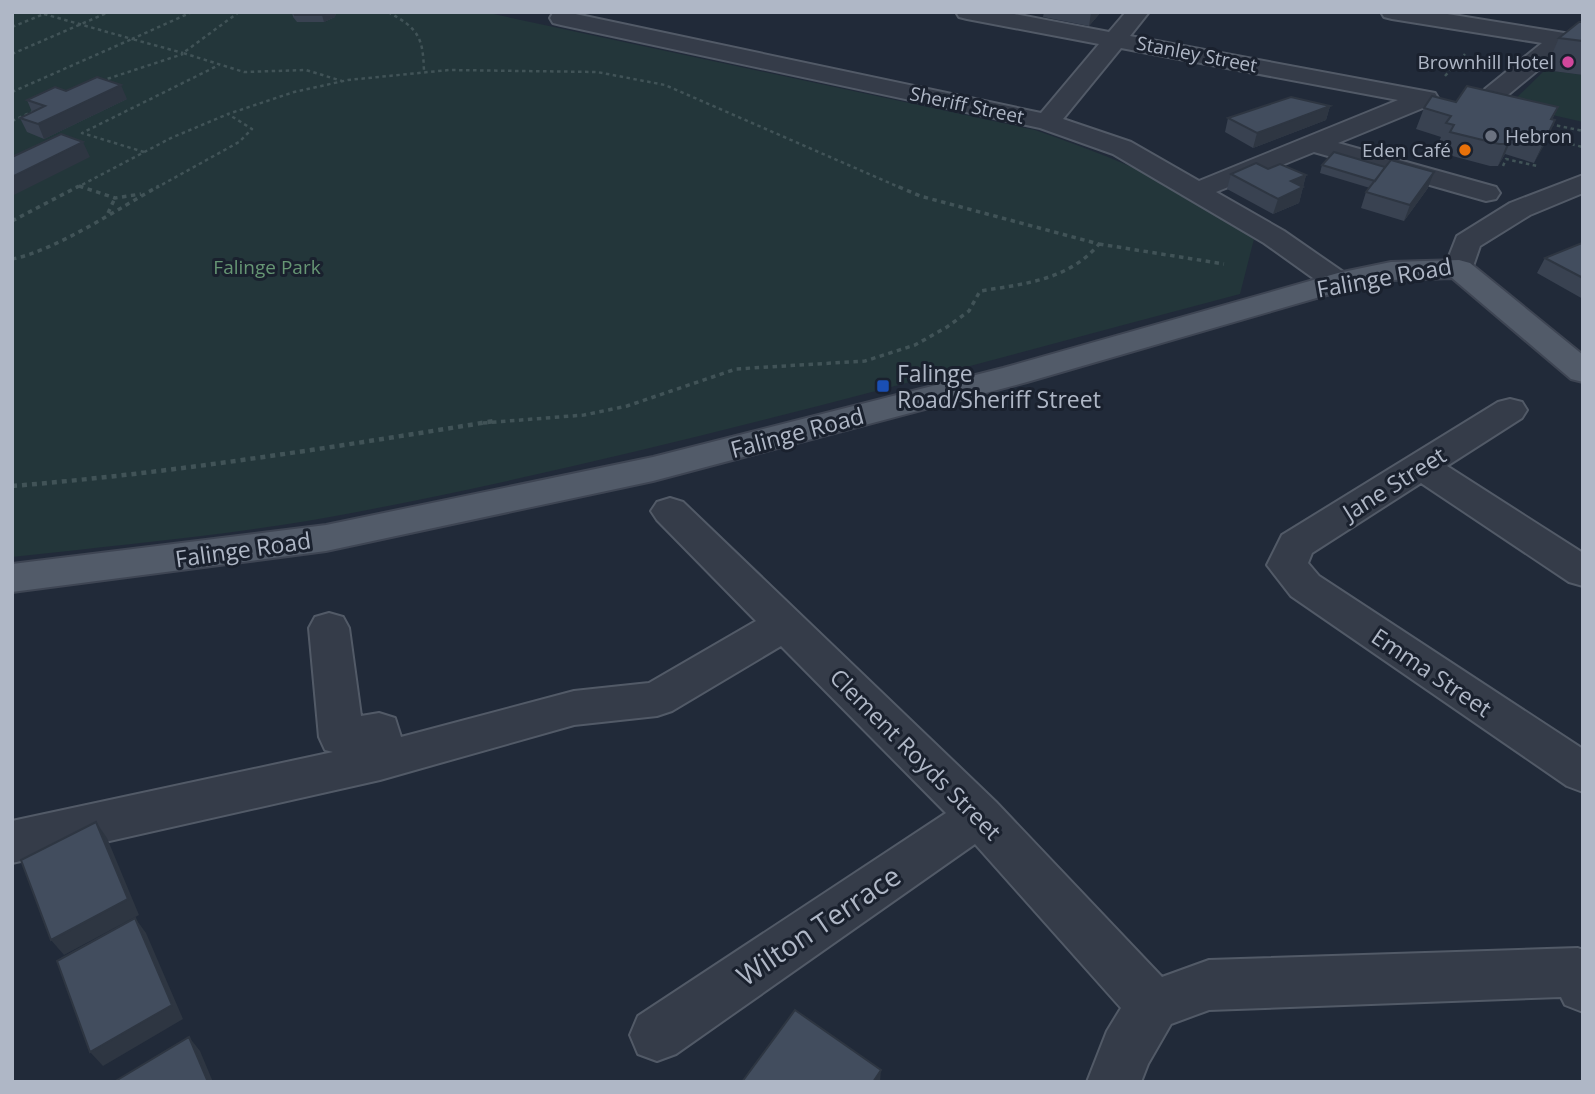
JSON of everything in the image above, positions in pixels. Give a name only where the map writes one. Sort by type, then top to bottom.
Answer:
[{"type":"main road","name":"Falinge Road","points":[[12,578],[327,538],[653,469],[1015,374],[1338,282],[1391,271],[1459,269]]},
{"type":"main road","points":[[1459,269],[1583,372]]},
{"type":"street","name":"Stanley Street","points":[[967,12],[1426,98]]},
{"type":"street","points":[[1047,122],[1138,12]]},
{"type":"street","points":[[1392,12],[1571,42]]},
{"type":"street","name":"Sheriff Street","points":[[561,18],[1047,122],[1122,148],[1198,190],[1274,237],[1338,282]]},
{"type":"street","points":[[1494,94],[1571,42]]},
{"type":"street","points":[[1198,190],[1426,98]]},
{"type":"street","points":[[1313,144],[1486,193]]},
{"type":"street","name":"Falinge Road","points":[[1459,269],[1467,242],[1520,209],[1583,183]]},
{"type":"street","name":"Jane Street","points":[[1287,565],[1296,545],[1510,410]]},
{"type":"street","points":[[1422,466],[1583,572]]},
{"type":"street","name":"Clement Royds Street","points":[[670,511],[979,816],[1153,1005]]},
{"type":"street","name":"Emma Street","points":[[1287,565],[1305,586],[1583,773]]},
{"type":"street","points":[[12,842],[380,761],[573,708],[657,699],[784,624]]},
{"type":"street","points":[[329,628],[341,737],[379,731],[380,761]]},
{"type":"street","name":"Wilton Terrace","points":[[657,1035],[979,816]]},
{"type":"street","points":[[1114,1082],[1126,1050],[1153,1005],[1209,985],[1581,976]]},
{"type":"path","points":[[12,54],[110,12]]},
{"type":"path","points":[[13,92],[192,12]]},
{"type":"path","points":[[91,84],[183,53],[198,44],[222,20],[239,12]]},
{"type":"path","points":[[388,12],[412,25],[424,40],[424,72]]},
{"type":"path","points":[[12,27],[46,13],[249,73],[300,68],[323,72],[343,81]]},
{"type":"path","points":[[1426,98],[1488,28]]},
{"type":"path","points":[[144,152],[82,133],[220,65]]},
{"type":"path","points":[[12,221],[144,152],[228,114],[294,92],[343,81],[424,72],[597,72],[665,85],[920,196],[1099,244],[1224,264]]},
{"type":"path","points":[[12,121],[44,106]]},
{"type":"path","points":[[12,259],[28,256],[53,244],[239,142],[252,129],[228,114]]},
{"type":"path","points":[[1544,137],[1583,147]]},
{"type":"path","points":[[1496,167],[1503,166],[1506,159],[1543,168]]},
{"type":"path","points":[[79,186],[115,198],[145,193]]},
{"type":"path","points":[[107,215],[115,198]]},
{"type":"path","points":[[12,486],[89,480],[289,454],[510,419],[584,415],[626,406],[736,369],[865,361],[915,345],[947,327],[969,311],[980,291],[1048,279],[1091,256],[1099,244]]},
{"type":"green space","name":"Falinge Park","points":[[12,12],[484,12],[1035,130],[1121,162],[1177,188],[1230,220],[1254,239],[1240,294],[800,410],[579,465],[357,512],[228,532],[12,557]]},
{"type":"green space","points":[[1545,70],[1583,75],[1583,122],[1509,105]]},
{"type":"building","points":[[293,12],[328,12],[322,15],[295,15]]},
{"type":"building","points":[[1579,22],[1583,22],[1583,41],[1559,38]]},
{"type":"building","points":[[97,77],[121,85],[38,124],[20,118],[45,106],[27,100],[55,87],[66,91]]},
{"type":"building","points":[[1467,86],[1558,107],[1544,142],[1514,133],[1507,144],[1499,144],[1450,132],[1454,125],[1446,123],[1451,116],[1424,108],[1432,96],[1456,102]]},
{"type":"building","points":[[1291,97],[1330,106],[1257,133],[1228,118]]},
{"type":"building","points":[[61,134],[83,142],[12,177],[12,157]]},
{"type":"building","points":[[1334,152],[1385,167],[1375,181],[1322,165]]},
{"type":"building","points":[[1391,160],[1434,172],[1410,205],[1366,192]]},
{"type":"building","points":[[1256,163],[1268,169],[1280,164],[1306,175],[1291,181],[1303,187],[1278,199],[1231,174]]},
{"type":"building","points":[[1583,243],[1583,278],[1545,258]]},
{"type":"building","points":[[96,822],[128,899],[51,940],[21,860]]},
{"type":"building","points":[[135,918],[172,1005],[90,1052],[57,961]]},
{"type":"building","points":[[795,1010],[881,1070],[873,1082],[742,1082]]},
{"type":"building","points":[[189,1037],[208,1082],[114,1082]]},
{"type":"place","name":"Brownhill Hotel","points":[[1568,62]]},
{"type":"place","name":"Hebron","points":[[1491,136]]},
{"type":"place","name":"Eden Café","points":[[1465,150]]},
{"type":"place","name":"Falinge Road/Sheriff Street","points":[[883,386]]}]
